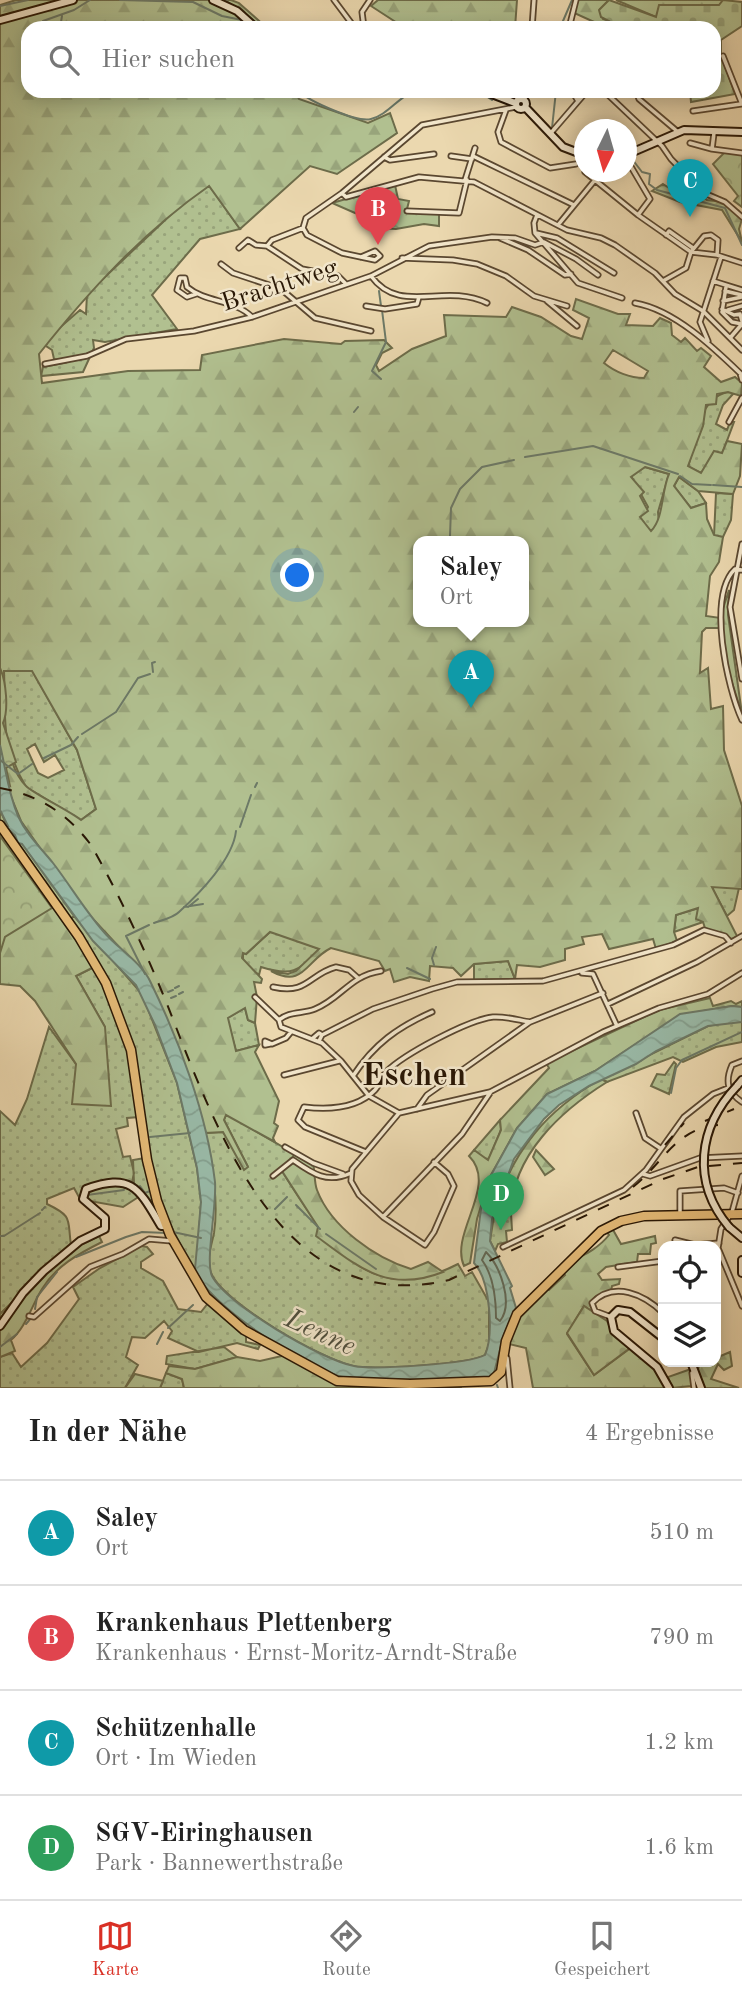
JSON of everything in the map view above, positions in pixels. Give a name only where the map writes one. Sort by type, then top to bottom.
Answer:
[{"type":"main road","points":[[0,20],[72,0]]},
{"type":"main road","points":[[214,0],[237,11],[248,21]]},
{"type":"main road","points":[[500,98],[516,105],[520,99],[563,147],[574,152]]},
{"type":"main road","points":[[637,152],[678,132],[742,132]]},
{"type":"main road","points":[[0,825],[89,951],[120,1013],[133,1064],[152,1186],[170,1233],[201,1291],[226,1316],[264,1342],[332,1379],[352,1382],[484,1383],[499,1375],[517,1314],[590,1239],[627,1219],[680,1214],[742,1214]]},
{"type":"main road","points":[[740,1083],[715,1116],[704,1151],[703,1170],[710,1198],[729,1227],[742,1238]]},
{"type":"main road","points":[[0,1326],[23,1293],[44,1271],[80,1241],[105,1229],[106,1218],[83,1199],[86,1189],[114,1182],[129,1182],[140,1192],[161,1226],[170,1233]]},
{"type":"main road","points":[[742,1260],[742,1273]]},
{"type":"main road","points":[[658,1334],[627,1310],[618,1310],[611,1317],[614,1331],[657,1367],[669,1388]]},
{"type":"main road","points":[[693,1367],[701,1388]]},
{"type":"street","points":[[334,0],[350,21]]},
{"type":"street","points":[[363,21],[362,12],[370,0]]},
{"type":"street","points":[[533,21],[534,0]]},
{"type":"street","points":[[571,21],[576,0]]},
{"type":"street","points":[[693,111],[741,104],[723,56]]},
{"type":"street","points":[[525,104],[526,98]]},
{"type":"street","points":[[550,134],[581,98]]},
{"type":"street","points":[[611,98],[704,193],[726,202],[742,218]]},
{"type":"street","points":[[639,98],[678,132]]},
{"type":"street","points":[[267,246],[272,240],[303,228],[309,213],[342,193],[425,123],[439,124],[506,110],[516,105]]},
{"type":"street","points":[[506,110],[498,132],[501,142],[550,168],[574,164]]},
{"type":"street","points":[[712,149],[714,131]]},
{"type":"street","points":[[646,149],[647,134]]},
{"type":"street","points":[[690,144],[742,153]]},
{"type":"street","points":[[407,211],[459,213],[475,148]]},
{"type":"street","points":[[384,157],[390,160],[434,155]]},
{"type":"street","points":[[451,156],[473,157],[574,205]]},
{"type":"street","points":[[637,175],[652,197],[638,215]]},
{"type":"street","points":[[342,193],[346,197],[419,177],[466,180],[558,225],[608,240],[663,281],[678,296],[703,311],[742,350]]},
{"type":"street","points":[[558,225],[593,182]]},
{"type":"street","points":[[597,182],[638,215],[693,250],[742,263]]},
{"type":"street","points":[[537,215],[535,233],[541,243],[559,257],[582,285],[607,290],[622,298]]},
{"type":"street","points":[[303,228],[307,235],[342,253],[375,260],[380,256],[375,251],[361,257]]},
{"type":"street","points":[[535,233],[557,239],[614,273]]},
{"type":"street","points":[[663,281],[686,268],[702,237],[711,236],[719,243],[719,256],[700,325],[708,341]]},
{"type":"street","points":[[498,237],[528,250],[565,275],[571,274]]},
{"type":"street","name":"Brachtweg","points":[[46,364],[78,359],[107,345],[143,335],[194,331],[252,317],[371,276],[401,258],[429,246],[498,237],[515,238],[535,245],[541,243],[576,259],[598,275]]},
{"type":"street","points":[[239,248],[248,240],[256,245],[267,246],[302,269],[338,276],[345,283]]},
{"type":"street","points":[[401,258],[477,264],[506,276],[524,291],[547,302],[577,326]]},
{"type":"street","points":[[221,264],[233,273],[281,289],[294,302],[321,320],[371,331]]},
{"type":"street","points":[[371,276],[389,293],[419,297],[452,293],[487,303]]},
{"type":"street","points":[[197,294],[187,297],[180,294],[177,290],[180,278],[185,278],[187,287],[197,294],[241,308],[252,317]]},
{"type":"street","points":[[713,281],[742,296]]},
{"type":"street","points":[[726,289],[742,290]]},
{"type":"street","points":[[726,289],[722,309],[732,322],[742,323]]},
{"type":"street","points":[[723,301],[742,296]]},
{"type":"street","points":[[366,306],[408,308],[417,304],[419,297]]},
{"type":"street","points":[[547,302],[566,306]]},
{"type":"street","points":[[635,303],[674,320],[708,341],[741,376]]},
{"type":"street","points":[[722,309],[741,310]]},
{"type":"street","points":[[728,310],[734,315]]},
{"type":"street","points":[[730,338],[742,323],[741,310]]},
{"type":"street","points":[[732,322],[734,315],[741,310]]},
{"type":"street","points":[[729,422],[742,398]]},
{"type":"street","points":[[742,544],[735,569],[730,620],[742,679]]},
{"type":"street","points":[[735,569],[742,570]]},
{"type":"street","points":[[735,569],[727,580],[723,602],[722,643],[742,720]]},
{"type":"street","points":[[319,1041],[322,1035],[378,1007],[457,982],[526,983],[577,972],[673,945],[704,930],[725,936],[731,943]]},
{"type":"street","points":[[608,1004],[663,979],[742,936]]},
{"type":"street","points":[[273,987],[287,990],[303,987],[336,967],[349,970],[358,978]]},
{"type":"street","points":[[279,1020],[285,1015],[317,1009],[358,978],[381,971]]},
{"type":"street","points":[[577,972],[593,974],[617,1026]]},
{"type":"street","points":[[273,1176],[294,1161],[322,1178],[340,1178],[351,1173],[399,1113],[490,1092],[617,1026],[659,1009],[697,999],[742,973]]},
{"type":"street","points":[[417,1109],[427,1095],[530,1022],[603,993]]},
{"type":"street","points":[[255,997],[279,1020],[281,1027],[314,1037],[341,1060],[369,1096],[399,1113]]},
{"type":"street","points":[[353,1076],[370,1051],[387,1036],[432,1012]]},
{"type":"street","points":[[366,1152],[324,1137],[298,1120],[304,1107],[339,1108],[369,1096],[386,1072],[461,1028],[495,1017],[530,1022]]},
{"type":"street","points":[[270,1044],[286,1038],[291,1032]]},
{"type":"street","points":[[314,1037],[316,1033],[322,1035]]},
{"type":"street","points":[[284,1075],[341,1060]]},
{"type":"street","points":[[728,1088],[732,1066],[742,1061]]},
{"type":"street","points":[[728,1088],[742,1102]]},
{"type":"street","points":[[503,1247],[612,1195],[643,1174],[684,1117],[713,1094],[728,1088]]},
{"type":"street","points":[[383,1217],[462,1134],[490,1097],[490,1092]]},
{"type":"street","points":[[636,1113],[643,1135],[660,1148]]},
{"type":"street","points":[[285,1147],[334,1173],[351,1173]]},
{"type":"street","points":[[643,1174],[655,1173],[700,1158],[742,1156]]},
{"type":"street","points":[[351,1173],[357,1193],[383,1217],[425,1245],[434,1232],[454,1186],[448,1174],[434,1161]]},
{"type":"street","points":[[719,1241],[721,1229],[732,1212],[740,1191],[742,1176]]},
{"type":"street","points":[[680,1214],[680,1191],[724,1188],[740,1191]]},
{"type":"street","points":[[29,1316],[34,1317],[90,1267],[170,1233]]},
{"type":"street","points":[[675,1240],[679,1241]]},
{"type":"street","points":[[721,1254],[742,1306]]},
{"type":"street","points":[[618,1267],[658,1262]]},
{"type":"street","points":[[611,1317],[595,1311],[592,1303],[602,1296],[620,1292],[639,1294],[658,1308]]},
{"type":"street","points":[[505,1353],[510,1388]]},
{"type":"street","points":[[692,1367],[694,1388]]},
{"type":"green space","points":[[16,0],[231,0],[239,3],[259,21],[21,21],[21,98],[298,98],[368,123],[390,113],[397,133],[337,174],[310,166],[240,229],[209,186],[139,243],[77,308],[39,354],[42,383],[128,371],[200,370],[202,355],[284,339],[341,344],[345,341],[384,340],[392,348],[382,353],[376,365],[379,371],[412,349],[446,336],[444,315],[506,317],[512,307],[541,317],[571,336],[582,339],[589,318],[573,310],[576,299],[618,314],[630,314],[626,325],[653,326],[660,318],[671,323],[672,335],[681,342],[685,338],[697,351],[701,348],[711,356],[704,367],[721,382],[735,377],[742,383],[741,396],[728,392],[717,394],[716,404],[706,405],[703,426],[688,466],[701,473],[714,451],[722,453],[727,441],[742,444],[740,476],[733,494],[698,491],[679,477],[674,486],[691,508],[706,503],[707,519],[714,535],[723,537],[719,562],[710,576],[706,616],[720,618],[729,590],[728,615],[742,714],[721,648],[720,628],[706,628],[702,632],[700,673],[708,668],[711,709],[723,706],[724,750],[742,806],[742,889],[712,887],[737,936],[732,939],[705,928],[703,922],[696,919],[698,908],[676,915],[674,932],[677,941],[656,949],[653,939],[609,949],[602,934],[582,937],[584,944],[565,949],[565,960],[540,967],[517,965],[515,979],[508,961],[474,964],[461,976],[453,968],[430,966],[429,981],[410,977],[394,982],[390,969],[385,971],[379,961],[331,948],[298,975],[282,976],[271,971],[288,974],[296,971],[319,949],[270,932],[246,954],[243,953],[242,958],[262,979],[261,983],[254,982],[257,997],[255,1023],[248,1020],[245,1008],[228,1018],[236,1051],[259,1045],[255,1052],[279,1101],[274,1123],[278,1126],[273,1138],[275,1142],[226,1115],[224,1120],[248,1167],[244,1170],[223,1132],[205,1133],[187,1075],[148,978],[80,905],[21,821],[6,785],[0,745],[0,5]],"holes":[[[613,350],[648,371],[644,378],[618,372],[604,363]],[[645,467],[669,474],[658,519],[651,531],[640,517],[648,511],[640,496],[644,492],[631,477]],[[4,671],[32,671],[77,750],[96,809],[81,820],[30,789],[18,775],[8,747]]]},
{"type":"green space","points":[[378,0],[517,0],[516,21],[394,21],[371,6]]},
{"type":"green space","points":[[576,0],[609,0],[600,9],[603,19],[610,21],[592,21],[572,12]]},
{"type":"green space","points":[[609,0],[656,17],[659,5],[719,5],[723,0],[742,2],[742,26],[721,40],[721,21],[609,21],[601,17],[599,10]]},
{"type":"green space","points":[[616,0],[723,0],[720,5],[694,6],[656,17]]},
{"type":"green space","points":[[721,55],[735,94],[721,97]]},
{"type":"green space","points":[[691,98],[713,98],[691,102]]},
{"type":"green space","points":[[725,152],[742,154],[742,207],[734,201],[738,196],[713,164]]},
{"type":"green space","points":[[663,184],[680,195],[694,188],[707,200],[723,202],[742,219],[739,229],[742,242],[722,210],[680,202],[652,191]]},
{"type":"green space","points":[[209,185],[240,229],[200,239],[152,295],[177,329],[105,342],[93,340],[94,348],[83,372],[41,376],[43,367],[64,363],[54,359],[52,350],[46,346],[49,337],[80,310],[86,314],[87,294],[180,206]]},
{"type":"green space","points":[[395,185],[398,199],[409,201],[406,213],[439,213],[439,226],[424,224],[396,229],[376,228],[376,217],[355,213],[332,203]]},
{"type":"green space","points":[[728,392],[734,393],[723,405],[716,424],[727,430],[730,422],[734,422],[722,454],[710,461],[701,473],[688,467],[699,422],[710,403]]},
{"type":"green space","points":[[645,467],[669,474],[658,512],[659,524],[650,532],[640,517],[648,507],[631,476]]},
{"type":"green space","points":[[679,477],[698,491],[706,503],[691,508],[674,486]]},
{"type":"green space","points":[[716,493],[733,494],[731,520],[723,537],[714,536]]},
{"type":"green space","points":[[0,668],[6,696],[3,723],[16,762],[6,768],[10,786],[0,784]]},
{"type":"green space","points":[[32,670],[77,750],[96,809],[81,820],[26,787],[19,774],[5,740],[4,671]],"holes":[[[35,744],[44,762],[55,755],[64,770],[48,778],[38,773],[27,749]]]},
{"type":"green space","points":[[0,810],[11,834],[15,835],[18,843],[22,843],[74,916],[70,919],[96,966],[76,976],[105,1027],[111,1106],[72,1104],[76,1064],[35,1001],[20,986],[0,984]]},
{"type":"green space","points":[[0,836],[52,908],[5,937],[0,953]]},
{"type":"green space","points":[[711,886],[739,888],[734,910],[727,916]]},
{"type":"green space","points":[[699,908],[703,922],[674,932],[676,915]]},
{"type":"green space","points":[[74,916],[142,994],[177,1083],[197,1168],[201,1202],[197,1278],[158,1200],[128,1034],[70,919]]},
{"type":"green space","points":[[270,932],[320,949],[294,970],[281,972],[261,967],[259,975],[243,962],[243,953],[246,954]]},
{"type":"green space","points":[[508,961],[515,979],[474,980],[474,964]]},
{"type":"green space","points":[[96,966],[125,1035],[139,1117],[127,1118],[128,1126],[116,1129],[123,1157],[130,1156],[134,1173],[132,1182],[114,1180],[102,1183],[84,1189],[80,1199],[74,1188],[47,1199],[47,1204],[62,1212],[68,1220],[71,1245],[0,1314],[0,1111],[15,1125],[27,1099],[49,1027],[76,1064],[105,1027],[76,976]]},
{"type":"green space","points":[[710,998],[713,1006],[742,1001],[742,1007],[732,1006],[680,1015],[595,1071],[547,1094],[517,1128],[490,1177],[477,1219],[470,1263],[464,1266],[461,1253],[463,1239],[479,1181],[477,1168],[469,1156],[474,1150],[488,1160],[501,1130],[500,1120],[549,1068],[546,1063],[659,1010]]},
{"type":"green space","points":[[245,1008],[248,1020],[255,1023],[259,1045],[236,1051],[227,1018]]},
{"type":"green space","points":[[731,1021],[742,1022],[742,1042],[716,1047],[683,1062],[673,1057],[607,1082],[601,1079],[708,1026]]},
{"type":"green space","points":[[674,1062],[676,1064],[669,1094],[651,1086],[657,1074],[665,1075]]},
{"type":"green space","points":[[601,1079],[607,1082],[557,1120],[530,1153],[520,1172],[511,1213],[495,1209],[512,1168],[534,1134],[564,1104]]},
{"type":"green space","points":[[226,1114],[295,1154],[282,1171],[315,1221],[352,1261],[374,1273],[398,1279],[426,1276],[458,1264],[465,1276],[472,1272],[489,1302],[489,1344],[485,1355],[460,1361],[420,1365],[353,1366],[319,1353],[276,1329],[254,1315],[221,1287],[212,1275],[209,1265],[216,1208],[205,1133],[223,1132],[248,1167],[224,1120]]},
{"type":"green space","points":[[500,1120],[501,1130],[488,1161],[474,1150]]},
{"type":"green space","points":[[536,1150],[554,1169],[545,1175],[533,1157]]},
{"type":"green space","points":[[295,1154],[313,1163],[316,1187],[324,1204],[343,1228],[356,1239],[397,1264],[411,1269],[428,1262],[443,1272],[406,1280],[375,1274],[346,1258],[316,1236],[318,1227],[282,1171]]},
{"type":"green space","points":[[145,1158],[160,1221],[134,1183],[133,1160]]},
{"type":"green space","points":[[124,1183],[140,1196],[123,1207],[84,1200],[86,1191],[94,1187]]},
{"type":"green space","points":[[495,1209],[511,1213],[512,1230],[506,1231],[507,1242],[498,1244],[495,1251],[490,1241]]},
{"type":"green space","points":[[612,1228],[621,1244],[655,1236],[656,1243],[651,1244],[650,1254],[638,1254],[637,1262],[606,1267],[598,1274],[602,1280],[620,1279],[619,1284],[612,1286],[611,1291],[595,1297],[591,1305],[593,1312],[584,1306],[567,1334],[594,1375],[632,1347],[655,1366],[668,1388],[533,1388],[526,1348],[501,1342],[512,1310],[516,1308],[520,1313],[545,1287],[549,1290],[565,1275],[562,1270],[573,1258],[582,1256],[597,1246],[609,1235],[606,1231]]},
{"type":"green space","points":[[99,1236],[102,1242],[68,1261],[48,1281],[11,1340],[15,1351],[0,1357],[0,1314],[72,1249]]},
{"type":"green space","points":[[141,1246],[147,1247],[153,1254],[141,1262],[141,1268],[163,1281],[178,1309],[201,1312],[209,1302],[246,1334],[246,1342],[260,1345],[258,1349],[237,1343],[199,1352],[168,1338],[172,1331],[164,1321],[145,1338],[132,1337],[126,1357],[138,1365],[125,1388],[0,1388],[0,1357],[12,1353],[21,1367],[47,1343],[79,1299],[73,1287],[100,1268]]},
{"type":"green space","points":[[584,1306],[607,1321],[614,1335],[630,1348],[594,1375],[567,1333]]},
{"type":"green space","points":[[224,1347],[237,1357],[195,1369],[166,1364],[167,1356]]},
{"type":"green space","points":[[730,1352],[732,1366],[724,1370],[721,1367],[721,1356]]},
{"type":"green space","points":[[286,1355],[330,1381],[458,1384],[461,1388],[184,1388],[182,1379],[166,1373],[169,1366],[195,1369],[237,1357],[260,1361]]},
{"type":"green space","points":[[699,1367],[717,1367],[711,1379],[739,1388],[703,1388]]},
{"type":"green space","points":[[691,1369],[691,1386],[672,1388],[668,1377]]},
{"type":"green space","points":[[166,1373],[182,1379],[184,1388],[160,1388]]},
{"type":"green space","points":[[135,1374],[163,1381],[160,1388],[125,1388]]},
{"type":"water","points":[[0,745],[12,798],[21,823],[96,923],[146,974],[172,1029],[199,1105],[211,1157],[215,1182],[210,1258],[212,1276],[221,1288],[255,1316],[299,1343],[339,1362],[364,1367],[400,1367],[460,1361],[485,1355],[489,1334],[489,1307],[484,1281],[474,1263],[482,1201],[490,1177],[517,1128],[547,1094],[595,1071],[680,1014],[732,1006],[742,1007],[742,1022],[708,1026],[589,1086],[559,1105],[544,1119],[514,1159],[492,1219],[490,1241],[512,1286],[510,1288],[516,1308],[504,1334],[493,1377],[356,1379],[327,1372],[260,1333],[217,1299],[202,1283],[195,1269],[201,1202],[197,1168],[177,1083],[136,985],[93,941],[22,844],[18,843],[15,835],[5,826],[8,826],[0,810]]},
{"type":"waterway","points":[[0,6],[28,0]]},
{"type":"waterway","points":[[43,21],[74,10],[90,0]]},
{"type":"waterway","points":[[120,0],[193,2],[222,16],[242,20]]},
{"type":"waterway","points":[[225,0],[254,21]]},
{"type":"waterway","points":[[563,21],[572,0]]},
{"type":"waterway","points":[[61,21],[62,16]]},
{"type":"waterway","points":[[309,98],[334,110],[365,119],[382,114],[403,98]]},
{"type":"waterway","points":[[552,128],[555,98]]},
{"type":"waterway","points":[[637,166],[642,172],[650,174],[649,184],[657,190],[725,208],[742,245]]},
{"type":"waterway","points":[[379,291],[381,306]]},
{"type":"waterway","points":[[381,379],[372,371],[386,342],[382,310]]},
{"type":"waterway","points":[[354,412],[358,407]]},
{"type":"waterway","points":[[525,457],[593,446],[678,474]]},
{"type":"waterway","points":[[450,536],[451,508],[460,489],[482,467],[514,460]]},
{"type":"waterway","points":[[680,476],[692,484],[711,485]]},
{"type":"waterway","points":[[713,485],[742,487]]},
{"type":"waterway","points":[[153,672],[152,663],[155,662]]},
{"type":"waterway","points":[[82,734],[116,712],[138,678],[150,674]]},
{"type":"waterway","points":[[44,758],[71,745],[78,737]]},
{"type":"waterway","points":[[0,760],[18,774],[32,764]]},
{"type":"waterway","points":[[255,787],[257,783]]},
{"type":"waterway","points":[[240,827],[251,795]]},
{"type":"waterway","points":[[154,923],[177,914],[205,885],[229,853],[236,831]]},
{"type":"waterway","points":[[188,907],[198,899]]},
{"type":"waterway","points":[[184,907],[203,904]]},
{"type":"waterway","points":[[145,974],[126,936],[149,925]]},
{"type":"waterway","points":[[434,965],[432,958],[436,947]]},
{"type":"waterway","points":[[407,968],[430,979]]},
{"type":"waterway","points":[[175,988],[179,986]]},
{"type":"waterway","points":[[168,992],[173,990]]},
{"type":"waterway","points":[[179,994],[183,992]]},
{"type":"waterway","points":[[171,998],[176,996]]},
{"type":"waterway","points":[[671,1093],[676,1068],[682,1060],[742,1032]]},
{"type":"waterway","points":[[150,1137],[190,1133]]},
{"type":"waterway","points":[[140,1186],[145,1193],[150,1191]]},
{"type":"waterway","points":[[87,1195],[124,1190]]},
{"type":"waterway","points":[[275,1209],[287,1197]]},
{"type":"waterway","points":[[296,1205],[320,1229]]},
{"type":"waterway","points":[[0,1236],[40,1213]]},
{"type":"waterway","points":[[76,1257],[142,1232],[167,1233]]},
{"type":"waterway","points":[[173,1232],[201,1238]]},
{"type":"waterway","points":[[326,1234],[376,1269]]},
{"type":"waterway","points":[[35,1309],[37,1297],[57,1272]]},
{"type":"waterway","points":[[168,1328],[193,1305]]},
{"type":"waterway","points":[[26,1324],[31,1318]]},
{"type":"waterway","points":[[157,1344],[163,1332]]},
{"type":"waterway","points":[[0,1347],[17,1334]]},
{"type":"railway","points":[[0,788],[52,807],[73,824],[91,845],[141,943],[208,1104],[233,1155],[263,1203],[298,1242],[340,1271],[390,1285],[449,1280],[663,1179],[698,1167],[742,1163]]},
{"type":"railway","points":[[705,1121],[734,1109]]},
{"type":"railway","points":[[665,1145],[684,1123]]},
{"type":"railway","points":[[633,1187],[685,1137],[697,1130],[729,1125]]},
{"type":"place","name":"Schützenhalle","points":[[690,217]]},
{"type":"place","name":"Krankenhaus Plettenberg","points":[[378,245]]},
{"type":"place","name":"Saley","points":[[471,708]]},
{"type":"place","name":"SGV-Eiringhausen","points":[[501,1230]]},
{"type":"district","name":"Eschen","points":[[414,1073]]},
{"type":"water label","name":"Lenne","points":[[321,1331]]}]
